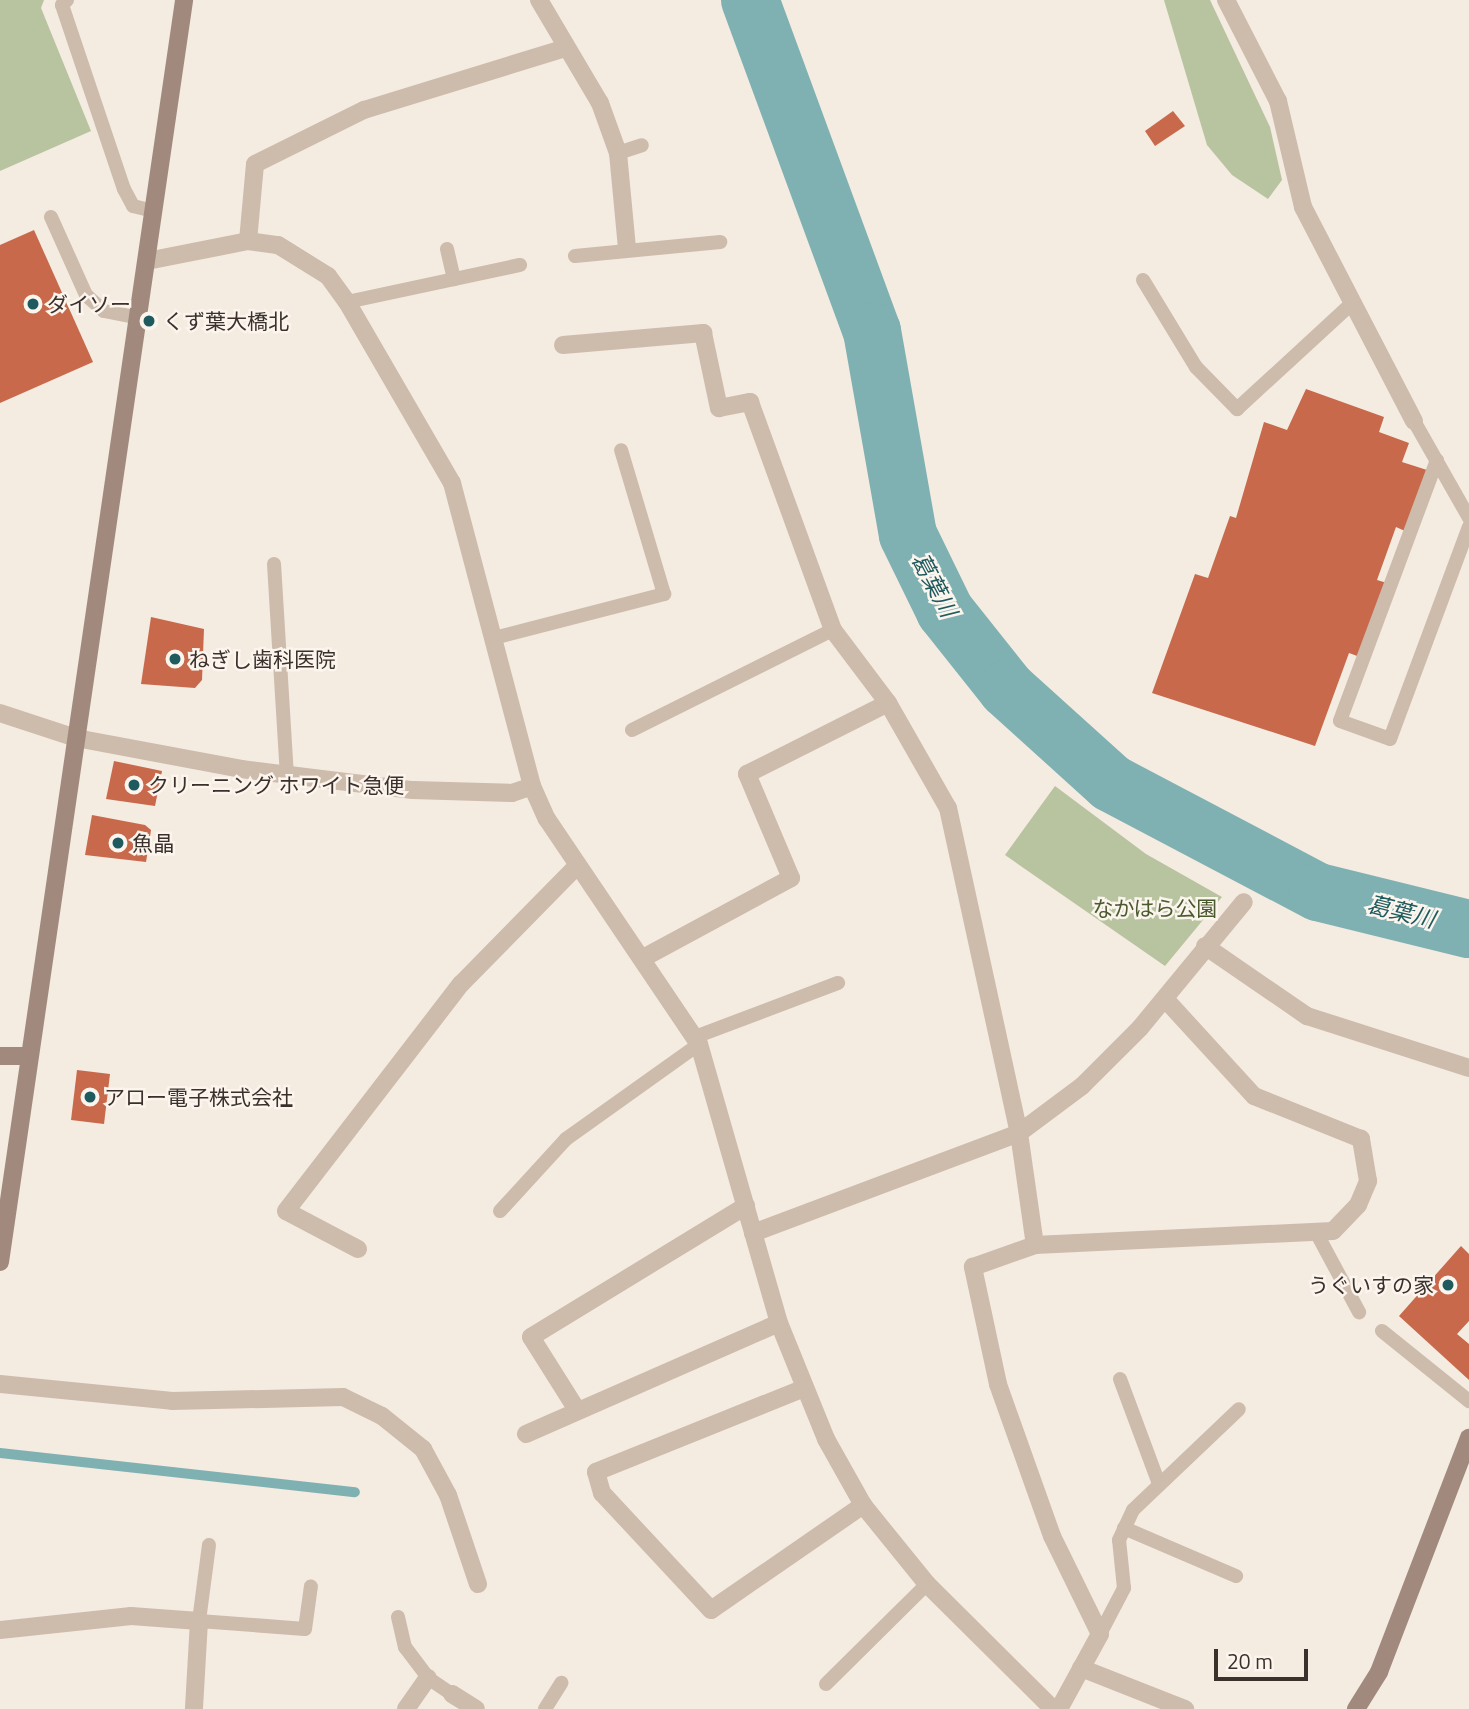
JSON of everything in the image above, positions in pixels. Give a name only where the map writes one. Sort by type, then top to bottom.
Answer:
[{"type":"street","points":[[0,1262],[184,0]]},
{"type":"street","points":[[539,0],[600,103],[618,153],[627,249]]},
{"type":"street","points":[[1226,0],[1278,101],[1303,207],[1350,305],[1414,421]]},
{"type":"street","points":[[248,241],[255,164],[364,110],[565,48]]},
{"type":"street","points":[[147,261],[248,241],[297,252],[347,302],[452,483],[532,786],[576,867],[645,957],[697,1040],[779,1323],[802,1390],[863,1505],[927,1584],[1053,1709]]},
{"type":"street","points":[[563,345],[703,333],[719,408],[750,402],[833,630],[888,703],[948,808],[1019,1133],[1035,1245]]},
{"type":"street","points":[[645,957],[791,878],[747,774],[888,703]]},
{"type":"street","points":[[0,713],[76,738],[287,774],[413,790],[512,793],[532,786]]},
{"type":"street","points":[[358,1250],[286,1212],[461,984],[576,867]]},
{"type":"street","points":[[753,1233],[1019,1133],[1082,1086],[1166,1000],[1205,946],[1244,902]]},
{"type":"street","points":[[1205,946],[1307,1016],[1469,1068]]},
{"type":"street","points":[[1059,1709],[1100,1634],[1052,1536],[998,1384],[973,1266],[1035,1245],[1317,1234],[1333,1231],[1358,1205],[1368,1181],[1361,1139],[1254,1096],[1166,1000]]},
{"type":"street","points":[[0,1056],[29,1056]]},
{"type":"street","points":[[577,1410],[531,1337],[746,1206]]},
{"type":"street","points":[[526,1434],[779,1323]]},
{"type":"street","points":[[0,1384],[172,1401],[343,1397],[382,1416],[423,1449],[448,1495],[478,1584]]},
{"type":"street","points":[[802,1390],[596,1472],[602,1493],[711,1609],[863,1505]]},
{"type":"street","points":[[1356,1709],[1379,1672],[1469,1438]]},
{"type":"street","points":[[0,1630],[131,1616],[200,1621],[194,1709]]},
{"type":"street","points":[[1081,1668],[1185,1709]]},
{"type":"street","points":[[405,1709],[428,1678]]},
{"type":"street","points":[[452,1694],[476,1709]]},
{"type":"lane","points":[[67,0],[62,5],[124,188],[133,206],[153,211]]},
{"type":"lane","points":[[618,153],[642,145]]},
{"type":"lane","points":[[51,217],[86,295],[104,311],[139,318]]},
{"type":"lane","points":[[575,256],[720,242]]},
{"type":"lane","points":[[447,249],[454,279]]},
{"type":"lane","points":[[347,302],[520,265]]},
{"type":"lane","points":[[1143,280],[1196,367],[1237,409],[1350,305]]},
{"type":"lane","points":[[1414,421],[1469,518]]},
{"type":"lane","points":[[494,638],[664,594],[621,450]]},
{"type":"lane","points":[[1437,460],[1340,720],[1390,739],[1469,527]]},
{"type":"lane","points":[[274,564],[287,774]]},
{"type":"lane","points":[[632,730],[833,630]]},
{"type":"lane","points":[[500,1211],[566,1139],[697,1040],[838,984]]},
{"type":"lane","points":[[1317,1234],[1359,1311]]},
{"type":"lane","points":[[1382,1331],[1469,1401]]},
{"type":"lane","points":[[1120,1379],[1158,1482]]},
{"type":"lane","points":[[1100,1634],[1124,1588],[1119,1540],[1124,1528],[1158,1482],[1174,1474],[1239,1409]]},
{"type":"lane","points":[[1124,1528],[1236,1576]]},
{"type":"lane","points":[[209,1545],[200,1621],[305,1629],[311,1586]]},
{"type":"lane","points":[[826,1684],[927,1584]]},
{"type":"lane","points":[[398,1617],[405,1647],[428,1678],[452,1694]]},
{"type":"lane","points":[[545,1709],[561,1683]]},
{"type":"green space","points":[[0,0],[44,0],[41,8],[91,131],[0,171]]},
{"type":"green space","points":[[1164,0],[1210,0],[1270,127],[1282,180],[1268,199],[1232,175],[1207,145]]},
{"type":"green space","name":"なかはら公園","points":[[1055,786],[1146,854],[1222,897],[1165,966],[1005,855]]},
{"type":"building","points":[[1173,111],[1185,126],[1155,146],[1145,131]]},
{"type":"building","name":"ダイソー","points":[[34,230],[93,362],[0,403],[0,245]]},
{"type":"building","points":[[1306,389],[1384,417],[1379,432],[1409,443],[1402,462],[1427,470],[1405,531],[1396,527],[1377,580],[1387,583],[1360,657],[1349,653],[1315,746],[1152,693],[1195,574],[1208,578],[1230,516],[1236,518],[1264,422],[1287,430]]},
{"type":"building","name":"ねぎし歯科医院","points":[[151,617],[204,629],[202,680],[195,688],[141,684]]},
{"type":"building","name":"クリーニング ホワイト急便","points":[[114,761],[162,771],[155,806],[106,799]]},
{"type":"building","name":"魚晶","points":[[92,815],[145,825],[151,830],[146,862],[85,855]]},
{"type":"building","name":"アロー電子株式会社","points":[[77,1070],[110,1074],[104,1124],[71,1120]]},
{"type":"building","name":"うぐいすの家","points":[[1461,1246],[1469,1254],[1469,1321],[1457,1334],[1469,1344],[1469,1380],[1399,1316]]},
{"type":"waterway","name":"葛葉川","points":[[750,0],[872,331],[908,535],[945,611],[1007,689],[1111,783],[1318,892],[1469,929]]},
{"type":"waterway","points":[[0,1453],[355,1492]]},
{"type":"place","name":"ダイソー","points":[[33,304]]},
{"type":"place","name":"くず葉大橋北","points":[[149,321]]},
{"type":"place","name":"ねぎし歯科医院","points":[[175,659]]},
{"type":"place","name":"クリーニング ホワイト急便","points":[[134,785]]},
{"type":"place","name":"魚晶","points":[[118,843]]},
{"type":"place","name":"アロー電子株式会社","points":[[90,1097]]},
{"type":"place","name":"うぐいすの家","points":[[1448,1285]]}]
